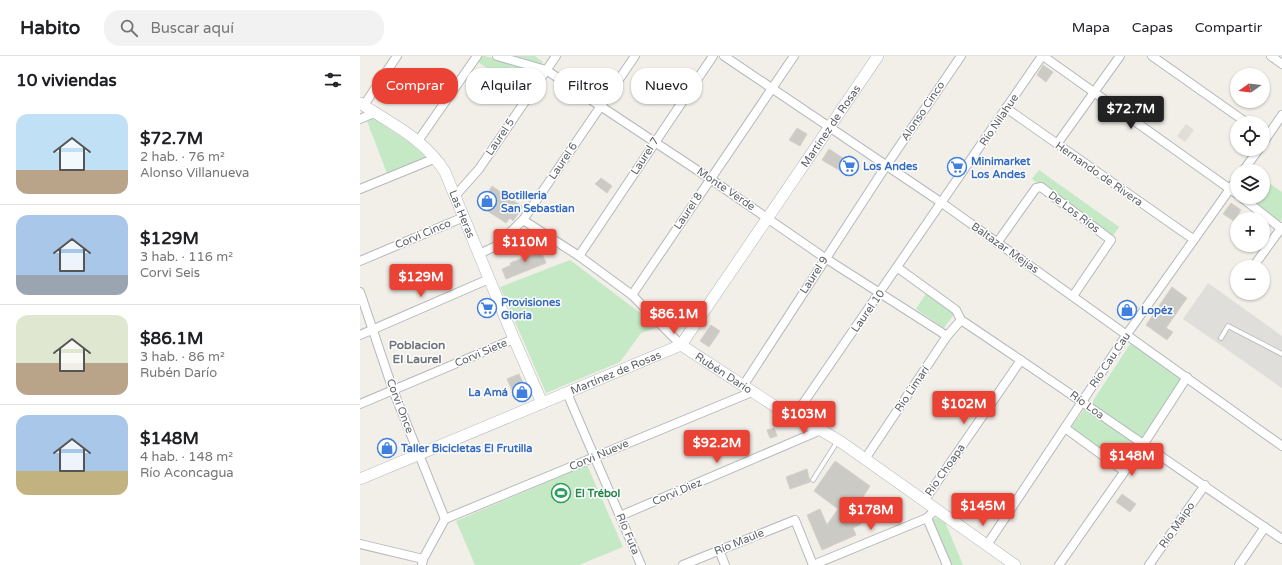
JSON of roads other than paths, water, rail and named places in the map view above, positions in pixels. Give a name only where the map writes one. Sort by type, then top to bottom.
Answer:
[{"type":"street","points":[[362,104],[397,56]]},
{"type":"street","points":[[418,141],[477,56]]},
{"type":"street","name":"Monte Verde","points":[[497,56],[539,68]]},
{"type":"street","name":"Laurel 5","points":[[546,70],[556,56]]},
{"type":"street","name":"Laurel 6","points":[[479,254],[496,246],[523,220],[635,56]]},
{"type":"street","name":"Laurel 7","points":[[579,256],[713,56]]},
{"type":"street","name":"Baltazar Mejías","points":[[724,56],[942,203],[1282,446]]},
{"type":"street","name":"Laurel 8","points":[[632,294],[709,178],[794,56]]},
{"type":"street","name":"Martínez de Rosas","points":[[360,479],[681,345],[878,56]]},
{"type":"street","name":"Alonso Cinco","points":[[886,166],[961,56]]},
{"type":"street","points":[[1042,56],[1230,188]]},
{"type":"street","name":"Río Nilahue","points":[[942,203],[1042,56]]},
{"type":"street","points":[[1057,144],[1120,56]]},
{"type":"street","points":[[1152,56],[1237,116]]},
{"type":"street","points":[[1271,56],[1282,64]]},
{"type":"street","name":"Monte Verde","points":[[546,70],[709,178],[825,258],[947,336]]},
{"type":"street","name":"Las Heras","points":[[362,104],[418,141],[436,158],[445,172],[542,403]]},
{"type":"street","name":"Laurel 5","points":[[455,196],[478,169],[523,104]]},
{"type":"street","name":"Hernando de Rivera","points":[[1006,108],[1193,239]]},
{"type":"street","points":[[360,119],[376,112]]},
{"type":"street","points":[[1270,130],[1282,115]]},
{"type":"street","points":[[360,190],[436,158]]},
{"type":"street","name":"Laurel 9","points":[[748,389],[825,258],[886,166]]},
{"type":"street","name":"De Los Ríos","points":[[997,242],[1036,188],[1041,187],[1111,240],[1073,296]]},
{"type":"street","name":"Río Cau Cau","points":[[987,545],[1127,334],[1230,188]]},
{"type":"street","name":"Laurel 10","points":[[793,418],[942,203]]},
{"type":"street","points":[[1250,204],[1282,228],[1258,260]]},
{"type":"street","name":"Corvi Cinco","points":[[360,260],[464,217]]},
{"type":"street","name":"Rubén Darío","points":[[523,220],[579,256],[632,294],[681,345],[793,418],[821,430],[839,440],[1015,565]]},
{"type":"street","name":"Río Loa","points":[[898,268],[956,310],[961,320],[1143,445],[1205,485],[1282,539]]},
{"type":"street","points":[[360,335],[489,279]]},
{"type":"street","name":"Corvi Once","points":[[360,292],[393,390],[445,519]]},
{"type":"street","name":"Río Limarí","points":[[865,459],[947,336],[961,320]]},
{"type":"street","name":"Corvi Siete","points":[[360,404],[514,339]]},
{"type":"street","name":"Río Choapa","points":[[924,501],[1021,360]]},
{"type":"street","points":[[1059,565],[1143,445],[1187,377]]},
{"type":"street","name":"Corvi Nueve","points":[[445,519],[596,456],[748,389]]},
{"type":"street","name":"Río Futa","points":[[567,393],[596,456],[641,565]]},
{"type":"street","points":[[1065,428],[1124,471]]},
{"type":"street","name":"Corvi Diez","points":[[620,516],[821,430]]},
{"type":"street","name":"Río Maipo","points":[[1149,565],[1205,485]]},
{"type":"street","points":[[813,565],[927,518],[936,509]]},
{"type":"street","points":[[927,518],[947,565]]},
{"type":"street","points":[[360,544],[422,562],[445,519]]},
{"type":"street","name":"Río Maule","points":[[683,565],[795,520],[813,565]]},
{"type":"street","points":[[1239,565],[1265,527]]},
{"type":"street","points":[[719,550],[725,565]]},
{"type":"lane","points":[[1221,338],[1228,326],[1282,354]]},
{"type":"lane","points":[[812,480],[839,440]]},
{"type":"place","name":"Los Andes","points":[[849,166]]},
{"type":"place","name":"Minimarket Los Andes","points":[[957,167]]},
{"type":"place","name":"Botilleria San Sebastian","points":[[487,201]]},
{"type":"place","name":"Provisiones Gloria","points":[[487,308]]},
{"type":"place","name":"Lopéz","points":[[1127,310]]},
{"type":"place","name":"La Amá","points":[[522,392]]},
{"type":"place","name":"Taller Bicicletas El Frutilla","points":[[387,448]]},
{"type":"place","name":"El Trébol","points":[[561,493]]},
{"type":"district","name":"Poblacion El Laurel","points":[[417,352]]}]
